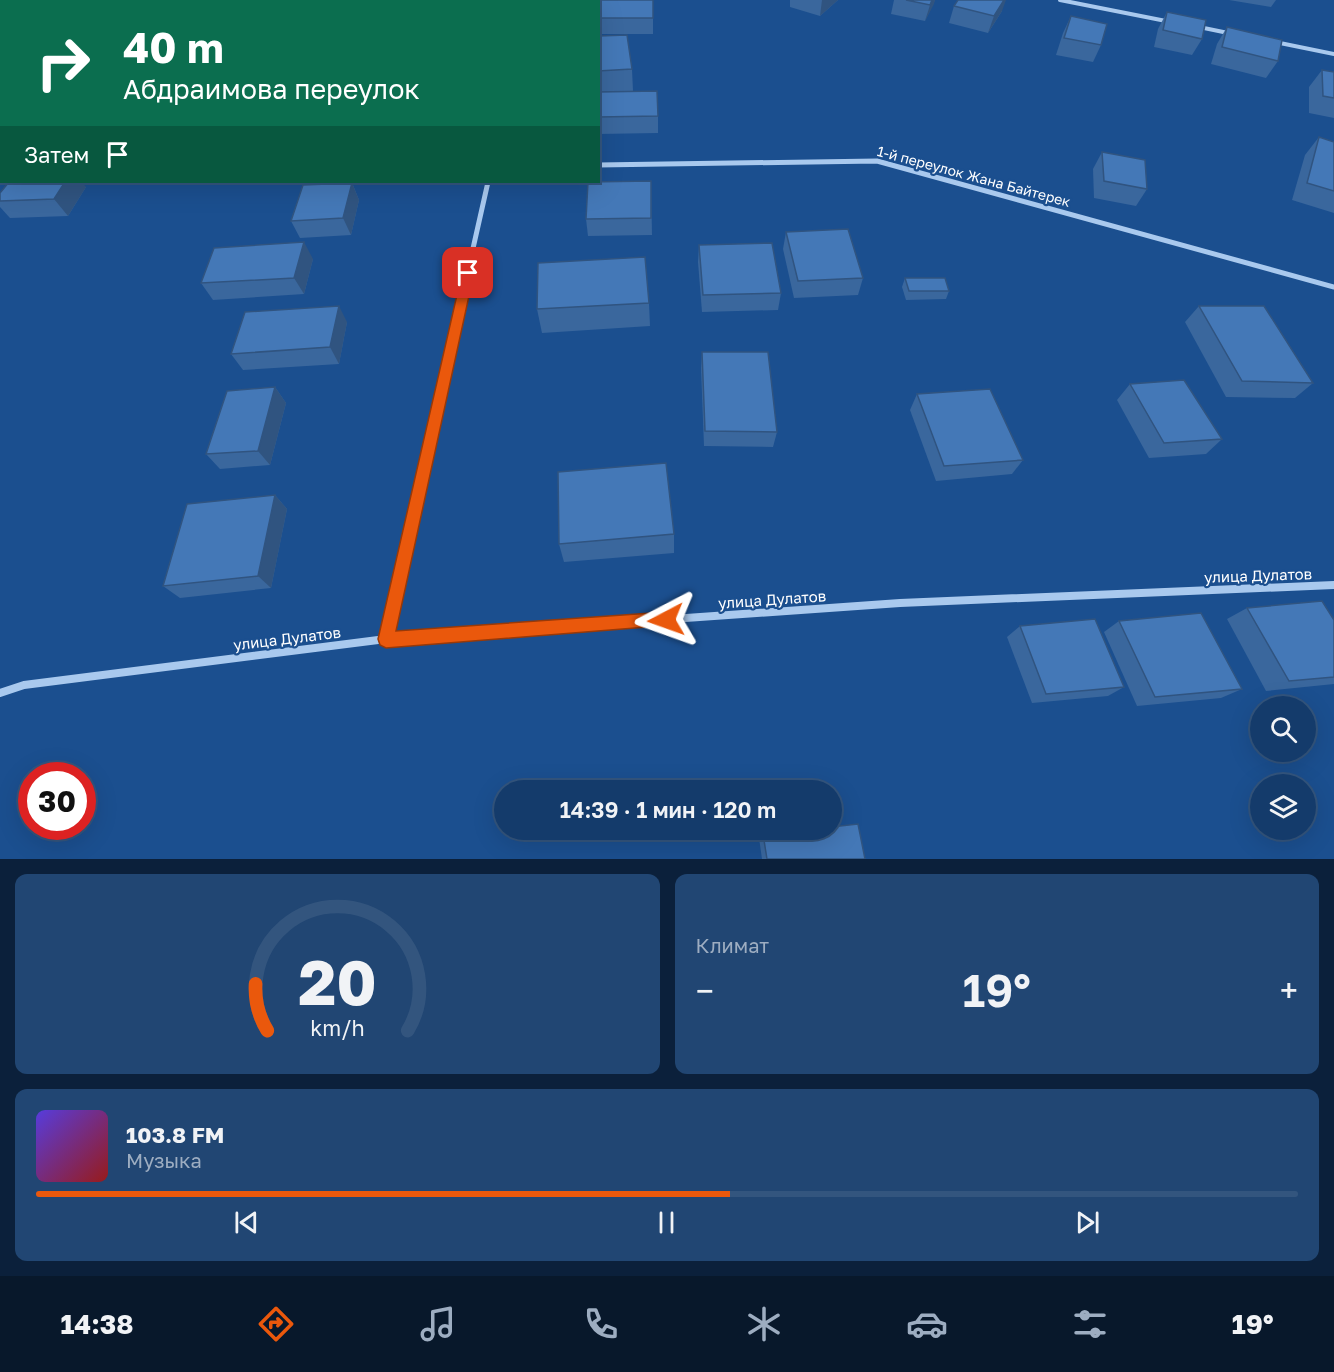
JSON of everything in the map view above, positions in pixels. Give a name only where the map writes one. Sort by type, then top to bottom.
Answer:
[{"type":"street","points":[[1060,0],[1174,22]]},
{"type":"street","points":[[1197,27],[1242,36]]},
{"type":"street","points":[[1265,40],[1334,54]]},
{"type":"street","name":"1-й переулок Жана Байтерек","points":[[600,165],[877,161],[1334,286]]},
{"type":"street","points":[[386,639],[488,183]]},
{"type":"street","name":"улица Дулатов","points":[[0,693],[24,685],[386,639],[900,603],[1334,585]]},
{"type":"building","points":[[600,0],[653,0],[653,18],[600,18]]},
{"type":"building","points":[[906,0],[932,0],[930,5]]},
{"type":"building","points":[[958,0],[1004,0],[994,16],[954,6]]},
{"type":"building","points":[[1167,12],[1206,20],[1202,39],[1163,30]]},
{"type":"building","points":[[1071,16],[1107,24],[1101,45],[1064,38]]},
{"type":"building","points":[[1227,27],[1282,40],[1278,61],[1222,47]]},
{"type":"building","points":[[627,35],[632,69],[600,71],[600,36]]},
{"type":"building","points":[[1322,70],[1334,72],[1334,98],[1323,96]]},
{"type":"building","points":[[657,91],[658,116],[600,117],[600,92]]},
{"type":"building","points":[[1319,137],[1334,142],[1334,191],[1307,183]]},
{"type":"building","points":[[1102,152],[1145,160],[1147,189],[1104,181]]},
{"type":"building","points":[[651,181],[651,218],[586,219],[588,183]]},
{"type":"building","points":[[8,183],[64,183],[54,199],[0,201],[0,193]]},
{"type":"building","points":[[352,183],[343,218],[291,221],[303,185]]},
{"type":"building","points":[[848,229],[863,278],[798,281],[786,232]]},
{"type":"building","points":[[304,242],[294,278],[201,283],[214,248]]},
{"type":"building","points":[[772,243],[781,293],[703,295],[699,245]]},
{"type":"building","points":[[645,257],[649,303],[537,309],[538,263]]},
{"type":"building","points":[[905,278],[945,278],[949,291],[909,291]]},
{"type":"building","points":[[339,306],[330,347],[231,354],[245,312]]},
{"type":"building","points":[[1199,306],[1264,306],[1313,383],[1242,381]]},
{"type":"building","points":[[702,352],[768,352],[777,432],[705,431]]},
{"type":"building","points":[[1184,380],[1222,439],[1164,443],[1130,384]]},
{"type":"building","points":[[275,387],[258,451],[206,454],[227,391]]},
{"type":"building","points":[[990,389],[1023,460],[944,466],[917,394]]},
{"type":"building","points":[[666,463],[674,534],[559,544],[558,472]]},
{"type":"building","points":[[275,495],[258,576],[163,586],[187,504]]},
{"type":"building","points":[[1322,601],[1334,620],[1334,677],[1289,681],[1247,608]]},
{"type":"building","points":[[1201,613],[1242,689],[1155,697],[1119,621]]},
{"type":"building","points":[[1095,619],[1124,687],[1046,694],[1020,626]]},
{"type":"building","points":[[858,824],[865,859],[767,859],[764,840],[842,840],[842,826]]},
{"type":"route","points":[[468,273],[386,639],[666,620]]}]
